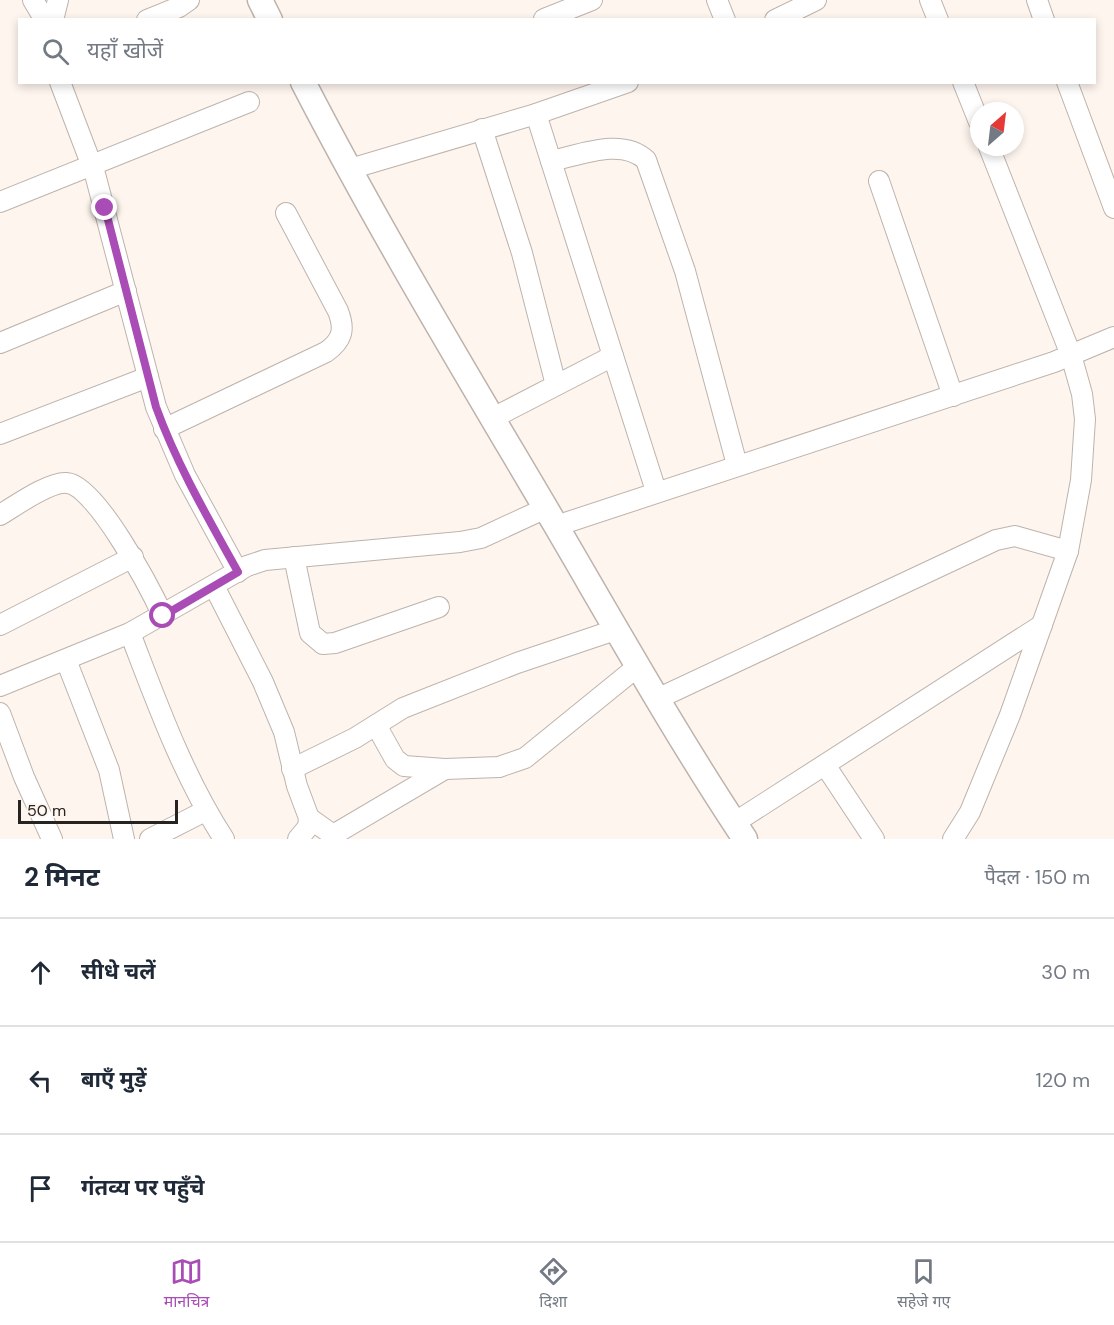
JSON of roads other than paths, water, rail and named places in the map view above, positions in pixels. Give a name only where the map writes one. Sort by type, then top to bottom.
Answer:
[{"type":"street","points":[[33,0],[44,18]]},
{"type":"street","points":[[54,18],[58,0]]},
{"type":"street","points":[[152,18],[179,7],[189,0]]},
{"type":"street","points":[[260,0],[269,18]]},
{"type":"street","points":[[547,18],[592,0]]},
{"type":"street","points":[[717,0],[724,18]]},
{"type":"street","points":[[779,18],[816,0]]},
{"type":"street","points":[[930,0],[937,18]]},
{"type":"street","points":[[1037,0],[1043,18]]},
{"type":"street","points":[[61,84],[92,166],[164,429],[185,475],[238,572]]},
{"type":"street","points":[[304,84],[491,419],[551,517],[637,667],[740,831],[825,765],[1042,625]]},
{"type":"street","points":[[350,169],[536,114],[622,84]]},
{"type":"street","points":[[964,84],[971,102]]},
{"type":"street","points":[[1068,84],[1114,208]]},
{"type":"street","points":[[0,202],[249,102]]},
{"type":"street","points":[[536,114],[656,491]]},
{"type":"street","points":[[482,129],[522,253],[556,385]]},
{"type":"street","points":[[551,161],[611,148],[638,152],[646,160],[685,271],[737,465]]},
{"type":"street","points":[[953,839],[970,812],[1010,715],[1068,551],[1081,480],[1085,419],[1082,394],[1071,355],[993,156]]},
{"type":"street","points":[[879,181],[953,396]]},
{"type":"street","points":[[164,429],[326,352],[340,339],[343,323],[338,311],[286,213]]},
{"type":"street","points":[[0,343],[126,291]]},
{"type":"street","points":[[2,681],[66,660],[130,633],[238,572],[265,560],[481,538],[551,517],[656,491],[953,396],[1071,355],[1114,336]]},
{"type":"street","points":[[491,419],[613,356]]},
{"type":"street","points":[[0,434],[148,377]]},
{"type":"street","points":[[0,515],[53,485],[67,482],[77,486],[87,495],[133,557],[163,616]]},
{"type":"street","points":[[657,699],[996,540],[1015,536],[1068,551]]},
{"type":"street","points":[[0,625],[133,557]]},
{"type":"street","points":[[294,557],[310,633],[323,644],[335,643],[439,607]]},
{"type":"street","points":[[214,586],[276,712],[289,746],[292,769],[309,818],[308,827],[298,839]]},
{"type":"street","points":[[292,769],[418,702],[517,663],[615,630]]},
{"type":"street","points":[[130,633],[159,710],[205,810],[224,839]]},
{"type":"street","points":[[66,660],[109,770],[124,839]]},
{"type":"street","points":[[376,725],[395,759],[404,766],[445,769],[499,767],[525,758],[637,667]]},
{"type":"street","points":[[0,713],[24,777],[52,839]]},
{"type":"street","points":[[825,765],[874,839]]},
{"type":"street","points":[[309,818],[333,835],[445,769]]},
{"type":"street","points":[[150,839],[205,810]]}]
